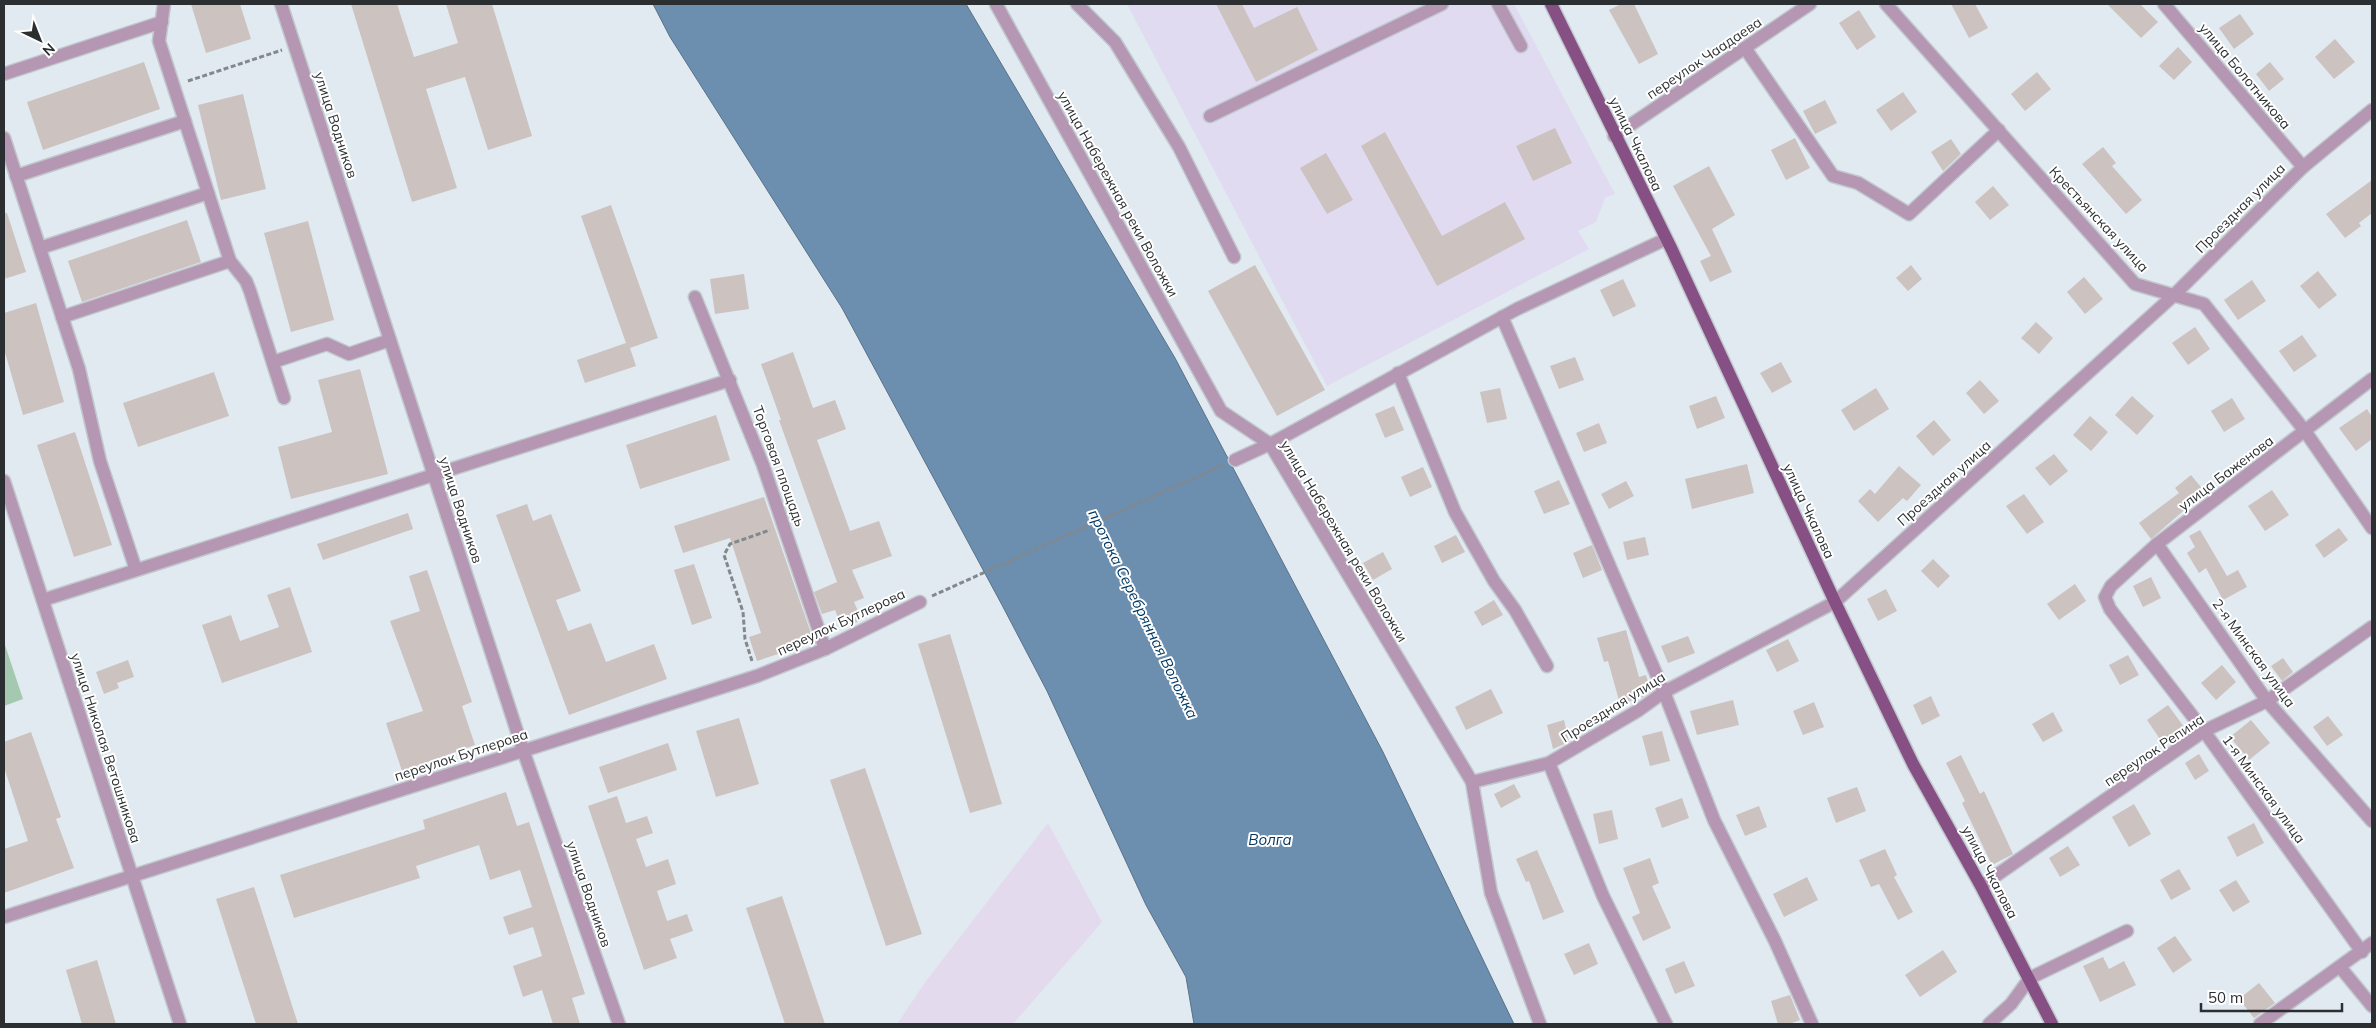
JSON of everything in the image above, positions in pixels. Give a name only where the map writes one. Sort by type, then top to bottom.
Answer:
[{"type":"main road","name":"улица Чкалова","points":[[1551,4],[1666,239],[1834,602],[1913,764],[1981,886],[2052,1024]]},
{"type":"street","points":[[164,4],[159,42],[230,261],[246,281],[284,398]]},
{"type":"street","name":"улица Водников","points":[[281,4],[523,750],[619,1024]]},
{"type":"street","name":"улица Набережная реки Воложки","points":[[996,4],[1220,411],[1270,444],[1472,782],[1491,893],[1540,1024]]},
{"type":"street","points":[[1077,4],[1114,42],[1179,146],[1234,257]]},
{"type":"street","points":[[1210,116],[1442,4]]},
{"type":"street","points":[[1498,4],[1521,46]]},
{"type":"street","name":"переулок Чаадаева","points":[[1614,136],[1810,4]]},
{"type":"street","name":"Крестьянская улица","points":[[1886,4],[2135,284],[2204,304],[2306,431],[2372,528]]},
{"type":"street","name":"улица Болотникова","points":[[2164,4],[2303,167]]},
{"type":"street","points":[[4,74],[162,22]]},
{"type":"street","points":[[1745,48],[1833,176],[1858,183],[1909,214],[1998,130]]},
{"type":"street","name":"Проездная улица","points":[[1472,782],[1549,763],[1632,715],[1664,692],[1834,602],[2173,296],[2303,167],[2372,110]]},
{"type":"street","points":[[16,176],[185,121]]},
{"type":"street","points":[[4,138],[79,369],[100,461],[136,570]]},
{"type":"street","points":[[40,248],[208,193]]},
{"type":"street","points":[[1235,460],[1270,444],[1502,316],[1666,239]]},
{"type":"street","points":[[62,316],[230,261]]},
{"type":"street","name":"Торговая площадь","points":[[695,298],[730,380],[785,525],[825,649]]},
{"type":"street","points":[[1502,316],[1664,692],[1714,820],[1775,941],[1812,1024]]},
{"type":"street","points":[[273,362],[327,344],[349,354],[390,340]]},
{"type":"street","points":[[1398,373],[1455,512],[1494,581],[1515,610],[1547,666]]},
{"type":"street","name":"улица Баженова","points":[[2105,597],[2111,586],[2157,544],[2372,379]]},
{"type":"street","points":[[42,600],[730,380]]},
{"type":"street","name":"улица Николая Ветошникова","points":[[4,481],[180,1024]]},
{"type":"street","name":"2-я Минская улица","points":[[2157,544],[2267,701],[2372,821]]},
{"type":"street","name":"1-я Минская улица","points":[[2105,597],[2110,609],[2204,731],[2362,952]]},
{"type":"street","name":"переулок Бутлерова","points":[[4,917],[757,676],[825,649],[920,602]]},
{"type":"street","name":"переулок Репина","points":[[1981,886],[2204,731],[2267,701],[2372,627]]},
{"type":"street","points":[[1549,763],[1603,896],[1666,1024]]},
{"type":"street","points":[[1989,1024],[2011,1004],[2030,978],[2128,931]]},
{"type":"street","points":[[2260,1024],[2372,943]]},
{"type":"street","points":[[2340,967],[2372,1006]]},
{"type":"path","points":[[173,86],[283,50]]},
{"type":"path","points":[[920,602],[1235,460]]},
{"type":"path","points":[[757,676],[745,639],[742,612],[724,555],[725,550],[730,544],[785,525]]},
{"type":"shaded area","points":[[1127,4],[1514,4],[1615,194],[1605,198],[1596,222],[1578,231],[1589,249],[1327,386]]},
{"type":"shaded area","points":[[1048,823],[1102,922],[1013,1024],[897,1024],[926,981]]},
{"type":"green space","points":[[4,642],[23,699],[4,706]]},
{"type":"water","name":"Волга","points":[[653,4],[966,4],[1175,358],[1383,752],[1514,1024],[1194,1024],[1186,977],[1146,905],[1047,691],[1002,605],[842,308],[670,37]]},
{"type":"building","points":[[191,4],[240,4],[251,39],[206,53]]},
{"type":"building","points":[[351,4],[397,4],[414,57],[458,43],[446,4],[492,4],[532,136],[488,150],[465,77],[426,89],[457,188],[412,202]]},
{"type":"building","points":[[1216,4],[1242,4],[1254,28],[1297,7],[1318,50],[1256,82]]},
{"type":"building","points":[[1621,4],[1634,4],[1658,54],[1639,64],[1609,10]]},
{"type":"building","points":[[1951,4],[1975,4],[1988,28],[1969,38]]},
{"type":"building","points":[[2107,4],[2140,4],[2158,22],[2141,38]]},
{"type":"building","points":[[1859,10],[1876,37],[1857,50],[1839,23]]},
{"type":"building","points":[[2240,14],[2254,34],[2234,49],[2219,28]]},
{"type":"building","points":[[2335,39],[2355,62],[2334,79],[2315,57]]},
{"type":"building","points":[[2178,47],[2192,62],[2174,80],[2159,66]]},
{"type":"building","points":[[144,62],[160,109],[43,150],[27,102]]},
{"type":"building","points":[[2270,62],[2284,79],[2269,91],[2256,74]]},
{"type":"building","points":[[2037,72],[2051,89],[2025,111],[2011,94]]},
{"type":"building","points":[[1903,92],[1917,112],[1891,131],[1876,110]]},
{"type":"building","points":[[243,94],[266,189],[221,200],[198,105]]},
{"type":"building","points":[[1825,100],[1837,123],[1815,134],[1803,111]]},
{"type":"building","points":[[1555,128],[1572,163],[1533,181],[1516,146]]},
{"type":"building","points":[[1385,132],[1442,236],[1505,202],[1525,239],[1437,286],[1361,146]]},
{"type":"building","points":[[1795,138],[1810,168],[1786,180],[1771,150]]},
{"type":"building","points":[[1951,139],[1961,154],[1943,171],[1931,152]]},
{"type":"building","points":[[2103,147],[2116,163],[2112,166],[2142,200],[2126,214],[2082,164]]},
{"type":"building","points":[[1326,153],[1353,200],[1327,214],[1300,168]]},
{"type":"building","points":[[1709,166],[1735,215],[1712,229],[1732,272],[1710,282],[1700,261],[1711,256],[1673,186]]},
{"type":"building","points":[[2372,180],[2372,213],[2359,223],[2361,226],[2345,238],[2326,214]]},
{"type":"building","points":[[1993,186],[2009,205],[1990,220],[1975,202]]},
{"type":"building","points":[[611,205],[658,338],[630,348],[636,366],[585,383],[577,360],[626,343],[581,216]]},
{"type":"building","points":[[4,213],[7,213],[26,272],[4,279]]},
{"type":"building","points":[[187,220],[201,262],[82,302],[68,261]]},
{"type":"building","points":[[308,221],[334,320],[291,332],[264,233]]},
{"type":"building","points":[[1255,265],[1325,390],[1277,416],[1208,291]]},
{"type":"building","points":[[1911,265],[1922,279],[1908,291],[1896,278]]},
{"type":"building","points":[[2318,271],[2337,295],[2319,309],[2300,286]]},
{"type":"building","points":[[744,274],[749,309],[715,314],[710,279]]},
{"type":"building","points":[[2084,277],[2103,299],[2085,314],[2067,292]]},
{"type":"building","points":[[1623,279],[1636,306],[1613,317],[1600,290]]},
{"type":"building","points":[[2252,280],[2266,301],[2238,320],[2224,300]]},
{"type":"building","points":[[36,303],[64,402],[23,415],[4,349],[4,313]]},
{"type":"building","points":[[2036,322],[2053,338],[2039,354],[2021,338]]},
{"type":"building","points":[[2195,327],[2210,349],[2188,365],[2172,343]]},
{"type":"building","points":[[2302,335],[2317,356],[2294,372],[2279,351]]},
{"type":"building","points":[[793,352],[813,408],[835,400],[846,429],[817,440],[850,531],[879,521],[892,556],[852,570],[864,598],[854,602],[862,620],[842,628],[835,610],[822,614],[814,592],[837,582],[761,364]]},
{"type":"building","points":[[1575,357],[1584,380],[1559,389],[1550,366]]},
{"type":"building","points":[[1781,362],[1792,382],[1772,393],[1760,373]]},
{"type":"building","points":[[360,369],[388,474],[291,499],[278,447],[332,432],[318,380]]},
{"type":"building","points":[[214,372],[229,416],[138,447],[123,403]]},
{"type":"building","points":[[1980,380],[1999,401],[1984,414],[1966,393]]},
{"type":"building","points":[[1500,388],[1507,419],[1487,423],[1480,392]]},
{"type":"building","points":[[1876,388],[1889,409],[1854,431],[1841,410]]},
{"type":"building","points":[[1716,396],[1725,418],[1697,429],[1689,406]]},
{"type":"building","points":[[2132,396],[2154,416],[2137,435],[2115,415]]},
{"type":"building","points":[[2232,398],[2245,419],[2224,432],[2211,411]]},
{"type":"building","points":[[1394,406],[1404,430],[1385,438],[1375,414]]},
{"type":"building","points":[[2367,409],[2372,417],[2372,439],[2356,451],[2339,428]]},
{"type":"building","points":[[716,415],[730,460],[640,489],[626,445]]},
{"type":"building","points":[[2090,416],[2108,432],[2091,451],[2073,435]]},
{"type":"building","points":[[1934,420],[1951,440],[1933,456],[1916,436]]},
{"type":"building","points":[[1599,423],[1607,443],[1584,452],[1576,433]]},
{"type":"building","points":[[75,432],[112,545],[74,557],[37,445]]},
{"type":"building","points":[[2054,454],[2068,471],[2050,486],[2035,468]]},
{"type":"building","points":[[1747,464],[1754,493],[1692,509],[1685,479]]},
{"type":"building","points":[[1899,466],[1921,485],[1907,501],[1903,498],[1878,522],[1858,501],[1870,489],[1875,494]]},
{"type":"building","points":[[1423,467],[1432,487],[1410,497],[1401,477]]},
{"type":"building","points":[[2191,475],[2205,492],[2151,539],[2139,523],[2179,493],[2175,488]]},
{"type":"building","points":[[1559,480],[1570,504],[1544,514],[1534,491]]},
{"type":"building","points":[[1626,481],[1634,496],[1609,509],[1601,494]]},
{"type":"building","points":[[2272,490],[2289,515],[2265,531],[2248,506]]},
{"type":"building","points":[[2024,494],[2044,522],[2027,534],[2006,506]]},
{"type":"building","points":[[764,497],[814,642],[757,661],[749,637],[761,633],[730,538],[683,553],[674,526]]},
{"type":"building","points":[[527,504],[533,521],[551,514],[581,591],[556,600],[568,631],[591,623],[606,662],[654,644],[667,679],[569,715],[496,515]]},
{"type":"building","points":[[408,513],[413,529],[323,560],[317,544]]},
{"type":"building","points":[[2339,528],[2348,540],[2324,558],[2315,545]]},
{"type":"building","points":[[2200,530],[2227,576],[2238,570],[2247,587],[2223,600],[2206,568],[2199,573],[2187,553],[2195,547],[2189,536]]},
{"type":"building","points":[[1456,535],[1465,552],[1442,563],[1434,546]]},
{"type":"building","points":[[1645,537],[1649,555],[1627,560],[1623,542]]},
{"type":"building","points":[[1592,545],[1602,570],[1583,578],[1573,553]]},
{"type":"building","points":[[1383,552],[1392,569],[1373,580],[1363,563]]},
{"type":"building","points":[[1933,559],[1950,576],[1938,588],[1921,571]]},
{"type":"building","points":[[694,564],[712,618],[692,625],[674,570]]},
{"type":"building","points":[[427,570],[472,702],[462,706],[475,745],[402,771],[386,723],[423,711],[390,621],[420,611],[409,576]]},
{"type":"building","points":[[2151,577],[2161,598],[2143,607],[2133,586]]},
{"type":"building","points":[[2075,584],[2086,601],[2059,620],[2047,604]]},
{"type":"building","points":[[290,587],[312,652],[222,683],[202,625],[231,615],[240,641],[279,627],[267,595]]},
{"type":"building","points":[[1886,589],[1897,611],[1878,621],[1867,599]]},
{"type":"building","points":[[1494,600],[1503,615],[1482,626],[1474,612]]},
{"type":"building","points":[[1626,630],[1639,677],[1646,675],[1651,691],[1643,697],[1620,704],[1608,661],[1604,662],[1597,638]]},
{"type":"building","points":[[950,634],[1002,804],[970,813],[918,644]]},
{"type":"building","points":[[1688,636],[1695,653],[1668,663],[1661,646]]},
{"type":"building","points":[[1788,639],[1799,661],[1777,672],[1766,650]]},
{"type":"building","points":[[2128,655],[2139,675],[2120,685],[2109,665]]},
{"type":"building","points":[[2283,658],[2293,672],[2282,681],[2271,666]]},
{"type":"building","points":[[128,660],[134,677],[117,683],[119,688],[104,694],[96,672]]},
{"type":"building","points":[[2222,665],[2236,682],[2216,700],[2201,683]]},
{"type":"building","points":[[1491,689],[1503,713],[1466,730],[1455,707]]},
{"type":"building","points":[[1931,696],[1940,716],[1922,725],[1913,705]]},
{"type":"building","points":[[1733,700],[1739,725],[1697,735],[1690,711]]},
{"type":"building","points":[[1814,702],[1824,727],[1803,735],[1793,711]]},
{"type":"building","points":[[2168,705],[2184,727],[2162,742],[2147,720]]},
{"type":"building","points":[[2053,712],[2063,731],[2043,742],[2032,724]]},
{"type":"building","points":[[2328,716],[2343,735],[2327,746],[2313,727]]},
{"type":"building","points":[[739,718],[759,784],[716,797],[696,731]]},
{"type":"building","points":[[1564,720],[1569,742],[1553,749],[1547,725]]},
{"type":"building","points":[[2251,720],[2270,743],[2249,760],[2230,737]]},
{"type":"building","points":[[1662,731],[1670,761],[1650,766],[1642,736]]},
{"type":"building","points":[[31,732],[61,817],[56,819],[74,868],[4,893],[4,849],[28,841],[4,767],[4,742]]},
{"type":"building","points":[[668,743],[677,770],[608,793],[599,767]]},
{"type":"building","points":[[2199,754],[2209,771],[2195,780],[2185,763]]},
{"type":"building","points":[[1961,755],[1980,794],[1984,791],[2013,854],[1992,865],[1962,803],[1965,801],[1946,763]]},
{"type":"building","points":[[865,768],[922,934],[886,946],[830,780]]},
{"type":"building","points":[[1514,784],[1521,797],[1501,808],[1494,794]]},
{"type":"building","points":[[1857,787],[1866,811],[1836,823],[1827,798]]},
{"type":"building","points":[[506,792],[517,826],[529,822],[585,994],[572,998],[580,1024],[553,1024],[542,990],[523,997],[513,966],[542,956],[533,927],[509,935],[503,917],[532,907],[520,870],[490,880],[479,845],[416,866],[420,878],[294,918],[280,875],[425,829],[423,820]]},
{"type":"building","points":[[617,796],[626,823],[647,816],[653,833],[636,839],[646,867],[668,859],[676,884],[657,891],[667,921],[687,914],[693,931],[670,939],[677,958],[644,970],[588,806]]},
{"type":"building","points":[[1682,798],[1689,818],[1662,828],[1655,808]]},
{"type":"building","points":[[2134,804],[2151,834],[2129,847],[2112,817]]},
{"type":"building","points":[[1759,806],[1767,827],[1745,836],[1736,815]]},
{"type":"building","points":[[1612,810],[1618,839],[1599,844],[1593,814]]},
{"type":"building","points":[[2254,823],[2264,843],[2237,857],[2227,837]]},
{"type":"building","points":[[2068,846],[2080,865],[2060,877],[2049,858]]},
{"type":"building","points":[[1885,849],[1897,875],[1894,877],[1913,912],[1898,920],[1879,884],[1871,887],[1859,860]]},
{"type":"building","points":[[1537,850],[1564,912],[1543,920],[1529,881],[1526,882],[1516,859]]},
{"type":"building","points":[[1650,858],[1659,883],[1652,886],[1671,928],[1643,941],[1632,917],[1640,913],[1623,868]]},
{"type":"building","points":[[2179,869],[2191,889],[2171,900],[2160,880]]},
{"type":"building","points":[[1807,877],[1818,900],[1784,917],[1773,894]]},
{"type":"building","points":[[2236,880],[2250,902],[2233,912],[2219,890]]},
{"type":"building","points":[[254,887],[298,1024],[256,1024],[216,899]]},
{"type":"building","points":[[782,896],[825,1024],[785,1024],[746,908]]},
{"type":"building","points":[[2175,936],[2192,960],[2173,973],[2157,948]]},
{"type":"building","points":[[1589,943],[1598,964],[1574,975],[1564,954]]},
{"type":"building","points":[[1943,950],[1957,972],[1920,997],[1905,975]]},
{"type":"building","points":[[2103,957],[2109,969],[2124,961],[2136,985],[2100,1002],[2083,966]]},
{"type":"building","points":[[97,960],[116,1024],[82,1024],[66,970]]},
{"type":"building","points":[[1684,961],[1695,986],[1675,994],[1665,969]]},
{"type":"building","points":[[2259,983],[2275,1003],[2254,1018],[2239,999]]},
{"type":"building","points":[[1790,995],[1800,1020],[1789,1024],[1778,1024],[1771,1001]]},
{"type":"water label","name":"протока Серебрянная Воложка","points":[[1143,614]]}]
